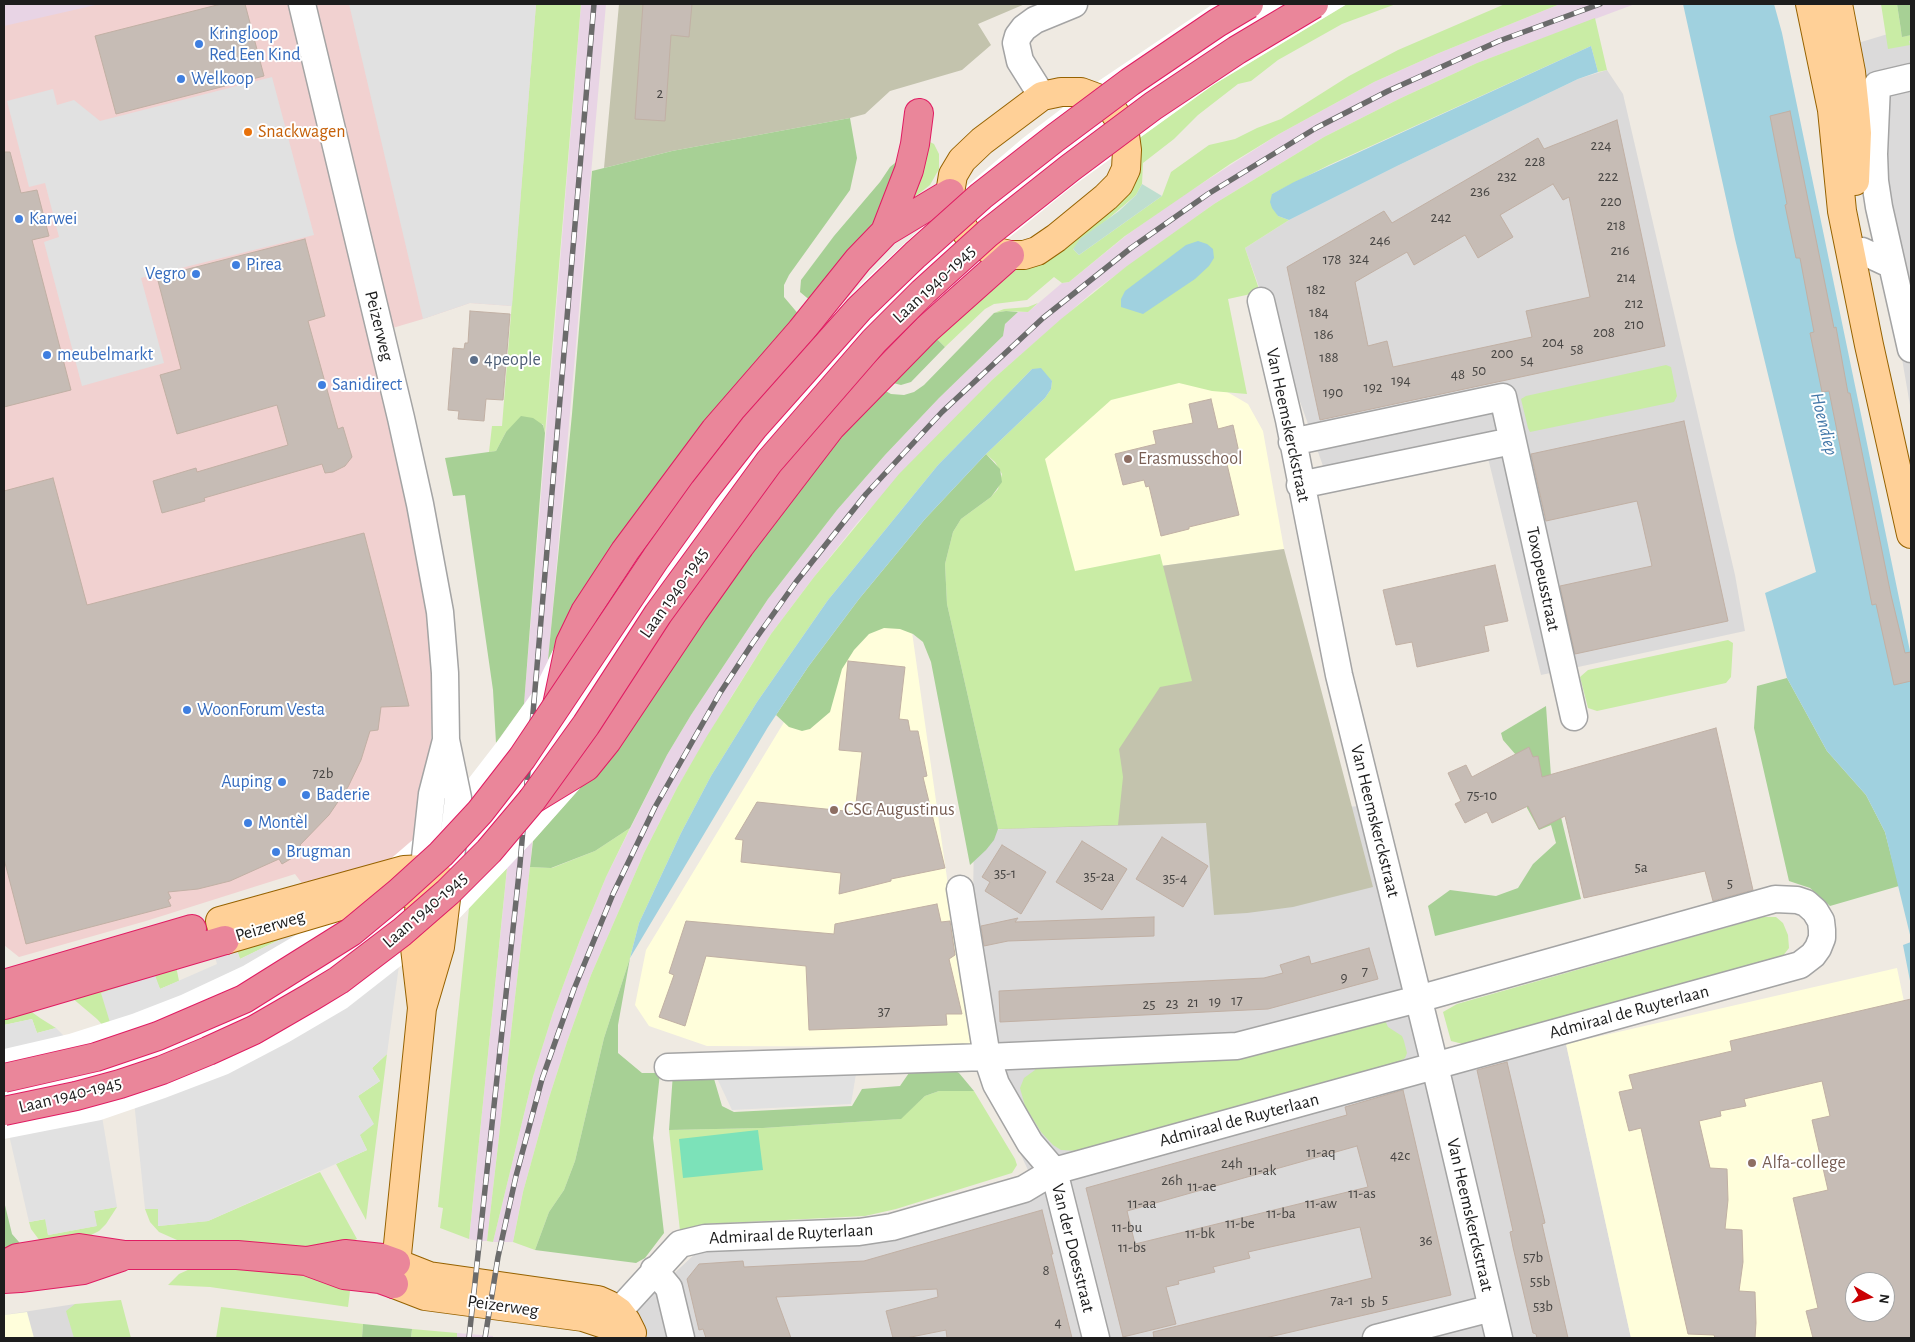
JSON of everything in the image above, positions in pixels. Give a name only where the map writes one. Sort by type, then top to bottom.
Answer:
[{"type":"highway","name":"Laan 1940-1945","points":[[4,1078],[96,1057],[202,1019],[244,999],[351,932],[441,854],[480,812],[522,758],[656,558],[704,491],[754,427],[859,309],[915,255],[981,196],[1130,82],[1216,23],[1248,4]]},
{"type":"highway","name":"Laan 1940-1945","points":[[4,1111],[76,1096],[162,1070],[254,1030],[339,980],[402,932],[448,892],[490,850],[532,800],[586,725],[658,614],[763,469],[881,334],[923,292],[988,233],[1070,168],[1153,106],[1236,50],[1314,4]]},
{"type":"highway","points":[[885,232],[910,170],[919,113]]},
{"type":"highway","points":[[557,706],[570,642],[585,612],[625,551],[715,430],[801,331],[858,260],[885,232],[950,193]]},
{"type":"highway","points":[[532,800],[586,767],[607,741],[740,546],[831,428],[927,329],[1010,255]]},
{"type":"highway","points":[[4,984],[223,931]]},
{"type":"highway","points":[[4,1005],[223,931]]},
{"type":"highway","points":[[4,1265],[17,1258],[79,1248],[132,1255],[238,1255],[306,1261],[345,1254],[382,1258],[395,1274]]},
{"type":"highway","points":[[4,1279],[83,1270],[132,1255]]},
{"type":"main road","name":"Laan 1940-1945","points":[[1100,99],[1248,4]]},
{"type":"main road","points":[[1125,135],[1180,94],[1244,51],[1326,4]]},
{"type":"main road","points":[[1810,4],[1832,110],[1842,211],[1869,345],[1911,534]]},
{"type":"main road","points":[[1838,4],[1850,72],[1856,133],[1855,209],[1862,251],[1911,471]]},
{"type":"main road","points":[[1061,92],[1081,92],[1100,99],[1112,109],[1122,124],[1125,135],[1127,150],[1126,169],[1119,184],[1037,251],[1024,255],[1010,255],[993,251],[980,245],[968,235],[952,207],[950,193],[953,174],[962,160],[982,141],[1042,96],[1061,92]]},
{"type":"main road","name":"Laan 1940-1945","points":[[423,882],[448,883]]},
{"type":"main road","name":"Peizerweg","points":[[223,931],[393,892],[423,882],[416,948],[422,1008]]},
{"type":"main road","name":"Peizerweg","points":[[448,883],[440,947],[422,1008],[395,1274],[428,1276],[598,1300],[609,1305],[612,1318],[629,1338]]},
{"type":"main road","name":"Peizerweg","points":[[612,1318],[626,1321],[633,1338]]},
{"type":"street","name":"Peizerweg","points":[[302,4],[397,399],[420,504],[440,612],[445,674],[446,740],[458,798],[448,883]]},
{"type":"street","points":[[1042,96],[1020,61],[1016,43],[1018,36],[1024,28],[1035,20],[1074,4]]},
{"type":"street","points":[[1911,77],[1877,85],[1875,181],[1911,349]]},
{"type":"street","points":[[1862,251],[1892,265]]},
{"type":"street","name":"Van Heemskerckstraat","points":[[1261,301],[1289,420],[1300,485],[1339,674],[1499,1338]]},
{"type":"street","name":"Toxopeusstraat","points":[[1292,442],[1503,397],[1574,717]]},
{"type":"street","points":[[1300,485],[1512,441]]},
{"type":"street","name":"Peizerweg","points":[[423,882],[432,794],[446,740]]},
{"type":"street","points":[[960,889],[987,1057]]},
{"type":"street","name":"Admiraal de Ruyterlaan","points":[[612,1318],[654,1270],[680,1244],[689,1241],[705,1238],[858,1232],[892,1227],[1024,1189],[1054,1171],[1800,965],[1813,955],[1818,948],[1822,938],[1821,921],[1815,911],[1806,903],[1797,900],[1775,899],[1418,999],[1237,1046],[987,1057],[668,1067]]},
{"type":"street","name":"Van der Doesstraat","points":[[987,1057],[996,1084],[1030,1143],[1054,1171],[1096,1338]]},
{"type":"street","points":[[654,1270],[669,1288],[681,1338]]},
{"type":"street","points":[[1376,1338],[1492,1308]]},
{"type":"shaded area","points":[[4,4],[536,4],[512,306],[470,303],[369,335],[401,470],[426,609],[432,681],[431,753],[415,841],[399,860],[304,886],[295,874],[146,921],[19,957],[4,945]]},
{"type":"shaded area","points":[[4,4],[100,4],[4,26]]},
{"type":"shaded area","points":[[349,4],[536,4],[512,306],[470,303],[423,319]]},
{"type":"shaded area","points":[[581,4],[606,4],[530,867],[487,1241],[478,1241],[469,1239],[524,704]]},
{"type":"shaded area","points":[[619,4],[1025,4],[978,24],[991,45],[962,70],[890,91],[865,114],[672,151],[604,168]]},
{"type":"shaded area","points":[[1560,4],[1635,4],[1477,63],[1401,98],[1324,137],[1214,204],[1094,291],[992,380],[858,522],[771,634],[677,788],[644,853],[591,975],[567,1042],[549,1098],[523,1192],[513,1242],[493,1242],[533,1077],[553,1013],[606,877],[667,755],[691,715],[768,599],[837,510],[885,455],[939,398],[1003,336],[1005,324],[1018,312],[1028,312],[1062,283],[1069,282],[1128,234],[1179,198],[1279,134],[1374,82],[1439,53]]},
{"type":"shaded area","points":[[1911,27],[1911,411],[1848,46]]},
{"type":"shaded area","points":[[1607,70],[1623,94],[1735,575],[1745,631],[1541,675],[1488,458],[1332,491],[1245,248],[1289,220],[1397,166],[1578,79]]},
{"type":"shaded area","points":[[272,77],[314,235],[141,278],[164,363],[82,386],[44,242],[59,237],[45,183],[29,187],[7,101],[53,89],[57,105],[74,100],[100,121]]},
{"type":"shaded area","points":[[1142,184],[1162,196],[1079,255],[1073,249],[1080,239],[1119,211],[1136,195]]},
{"type":"shaded area","name":"Erasmusschool","points":[[1090,359],[1210,382],[1248,404],[1263,431],[1284,549],[951,595]]},
{"type":"shaded area","points":[[1284,549],[1373,887],[1293,907],[1214,915],[1206,823],[998,829],[951,595]]},
{"type":"shaded area","name":"CSG Augustinus","points":[[872,606],[909,611],[971,1047],[707,1046],[649,1026],[635,1005],[646,950],[815,671]]},
{"type":"shaded area","points":[[1361,806],[1440,1055],[1566,1044],[1631,1338],[605,1338],[697,1252],[1040,1196],[971,1047],[974,831]]},
{"type":"shaded area","points":[[314,923],[403,936],[387,1054],[372,1068],[380,1081],[358,1096],[374,1124],[360,1135],[367,1150],[208,1221],[158,1226],[158,1209],[145,1209],[134,1101],[101,993],[155,975],[160,989],[217,964],[213,949],[237,950],[240,959]]},
{"type":"shaded area","name":"Alfa-college","points":[[1897,968],[1911,1035],[1911,1338],[1631,1338],[1566,1044]]},
{"type":"shaded area","points":[[32,1019],[37,1033],[56,1028],[70,1042],[98,1092],[117,1207],[94,1211],[97,1226],[48,1235],[45,1219],[29,1222],[4,1113],[4,1025]]},
{"type":"shaded area","points":[[857,1068],[851,1104],[732,1110],[715,1074]]},
{"type":"shaded area","points":[[75,1304],[86,1338],[4,1338],[4,1315]]},
{"type":"shaded area","points":[[27,1312],[34,1338],[4,1338],[4,1315]]},
{"type":"shaded area","points":[[457,1333],[493,1336],[493,1338],[457,1338]]},
{"type":"green space","points":[[536,4],[581,4],[545,433],[543,424],[506,432],[496,451],[489,452],[492,426],[502,426]]},
{"type":"green space","points":[[1347,4],[1396,4],[1342,24],[1278,60],[1251,81],[1238,84],[1198,115],[1174,139],[1143,163],[1142,184],[1136,195],[1073,249],[1079,255],[1162,196],[1171,172],[1209,145],[1235,139],[1281,119],[1349,76],[1398,50],[1505,4],[1560,4],[1439,53],[1374,82],[1279,134],[1230,164],[1125,236],[1069,282],[1062,283],[1054,277],[1027,300],[994,304],[985,309],[945,347],[935,337],[1004,272],[1046,256],[1135,141],[1213,85]]},
{"type":"green space","points":[[1881,4],[1897,4],[1902,37],[1911,35],[1910,45],[1888,49]]},
{"type":"green space","points":[[1897,4],[1911,4],[1911,35],[1902,37]]},
{"type":"green space","points":[[1595,18],[1607,70],[1598,72],[1591,46],[1329,165],[1272,194],[1278,216],[1289,220],[1245,248],[1260,292],[1228,299],[1247,394],[1212,391],[1179,383],[1111,400],[1045,459],[1075,571],[1160,554],[1192,681],[1160,687],[1119,749],[1123,777],[1118,825],[998,829],[947,604],[945,564],[953,532],[961,519],[991,497],[998,489],[1002,474],[995,462],[986,454],[1045,398],[1051,389],[1052,381],[1032,369],[938,465],[828,600],[757,702],[711,776],[681,833],[639,923],[630,958],[604,1038],[575,1161],[564,1190],[549,1212],[535,1250],[513,1242],[523,1192],[549,1098],[567,1042],[591,975],[644,853],[677,788],[707,736],[771,634],[814,577],[899,474],[992,380],[1061,319],[1127,266],[1214,204],[1324,137],[1401,98],[1477,63]]},
{"type":"green space","points":[[850,118],[857,158],[850,190],[789,275],[784,285],[784,297],[800,316],[574,607],[548,660],[572,414],[592,171],[672,151]]},
{"type":"green space","points":[[926,143],[934,144],[939,154],[939,169],[930,185],[912,199]]},
{"type":"green space","points":[[900,159],[874,226],[812,302],[800,292],[801,280],[890,167]]},
{"type":"green space","points":[[1038,303],[1028,312],[1006,311],[994,313],[1004,309],[1028,307]]},
{"type":"green space","points":[[1018,312],[1005,324],[1003,336],[939,398],[885,455],[837,510],[768,599],[691,715],[667,755],[630,828],[595,851],[551,868],[530,867],[533,841],[614,747],[795,487],[882,389],[891,394],[904,395],[914,392],[924,385],[994,313]]},
{"type":"green space","points":[[935,337],[945,347],[911,382],[901,385],[889,382]]},
{"type":"green space","points":[[1666,365],[1671,367],[1677,396],[1674,402],[1530,432],[1528,428],[1521,399],[1526,396]]},
{"type":"green space","points":[[521,416],[533,418],[543,425],[545,433],[524,704],[496,743],[493,690],[465,495],[453,496],[445,458],[496,451],[506,432]]},
{"type":"green space","points":[[986,454],[1000,469],[1002,482],[991,497],[961,519],[953,532],[945,564],[947,604],[998,829],[994,840],[970,865],[931,662],[923,642],[913,634],[900,629],[884,628],[869,634],[854,650],[842,669],[830,712],[810,729],[802,731],[789,727],[776,715],[808,667],[859,599],[925,519]]},
{"type":"green space","points":[[1728,640],[1733,643],[1731,677],[1726,683],[1597,711],[1588,708],[1580,677],[1588,670]]},
{"type":"green space","points":[[1787,678],[1827,751],[1866,795],[1885,832],[1899,886],[1830,906],[1810,888],[1789,881],[1754,728],[1757,686]]},
{"type":"green space","points":[[1546,706],[1551,776],[1581,899],[1435,936],[1428,906],[1450,890],[1496,896],[1518,888],[1533,864],[1556,843],[1551,825],[1539,830],[1527,808],[1516,755],[1503,740],[1501,733]]},
{"type":"green space","points":[[630,828],[606,877],[553,1013],[533,1077],[493,1242],[487,1241],[530,867],[552,868],[595,851]]},
{"type":"green space","points":[[507,868],[469,1239],[440,1228],[443,1208],[438,1207],[469,908]]},
{"type":"green space","points":[[1763,917],[1776,917],[1783,923],[1788,935],[1789,948],[1779,961],[1463,1044],[1451,1041],[1443,1012],[1457,1004]]},
{"type":"green space","points":[[314,923],[240,959],[237,950]]},
{"type":"green space","points":[[630,958],[618,1025],[618,1053],[642,1073],[660,1073],[653,1138],[664,1233],[645,1258],[636,1263],[535,1250],[549,1212],[564,1190],[575,1161],[604,1038]]},
{"type":"green space","points":[[175,961],[179,981],[160,989],[154,975],[118,1047],[109,1032],[97,1019],[65,992]]},
{"type":"green space","points":[[29,1010],[56,1028],[37,1033],[32,1019],[4,1025],[4,1011]]},
{"type":"green space","points":[[1384,1018],[1388,1027],[1402,1036],[1404,1041],[1407,1053],[1405,1058],[1396,1063],[1078,1151],[1061,1150],[1053,1145],[1041,1132],[1025,1106],[1020,1088],[1024,1078],[1035,1070],[1032,1062],[1257,1055]]},
{"type":"green space","points":[[387,1054],[366,1220],[336,1164],[367,1150],[359,1134],[373,1124],[358,1096],[380,1081],[372,1068]]},
{"type":"green space","points":[[950,1068],[959,1073],[974,1091],[939,1091],[925,1096],[901,1119],[763,1128],[669,1130],[673,1073],[712,1072],[722,1106],[734,1112],[852,1106],[862,1089],[900,1086],[911,1070]]},
{"type":"green space","points":[[939,1091],[974,1091],[1015,1159],[1017,1165],[1012,1173],[896,1209],[865,1216],[706,1224],[695,1232],[680,1231],[669,1130],[763,1128],[900,1119],[925,1096]]},
{"type":"green space","points":[[758,1130],[763,1170],[683,1178],[679,1139]]},
{"type":"green space","points":[[320,1172],[357,1239],[328,1249],[177,1240],[159,1232],[150,1222],[145,1209],[158,1209],[158,1226],[208,1221]]},
{"type":"green space","points":[[4,1201],[12,1234],[25,1249],[4,1254]]},
{"type":"green space","points":[[117,1207],[99,1231],[87,1237],[43,1245],[31,1229],[29,1222],[46,1219],[48,1235],[96,1226],[94,1211]]},
{"type":"green space","points":[[255,1268],[291,1271],[351,1283],[348,1307],[210,1287],[168,1285],[179,1274],[190,1269]]},
{"type":"green space","points":[[121,1300],[131,1338],[74,1338],[66,1311],[75,1304]]},
{"type":"green space","points":[[221,1307],[363,1324],[362,1338],[216,1338]]},
{"type":"green space","points":[[363,1324],[412,1329],[411,1338],[362,1338]]},
{"type":"green space","points":[[412,1329],[457,1333],[457,1338],[411,1338]]},
{"type":"water","name":"Hoendiep","points":[[1683,4],[1774,4],[1782,33],[1911,656],[1911,939],[1885,832],[1866,795],[1827,751],[1787,678],[1765,593],[1816,572],[1735,239]]},
{"type":"water","points":[[1591,46],[1598,72],[1578,79],[1289,220],[1278,216],[1272,208],[1270,202],[1272,194],[1294,182]]},
{"type":"water","points":[[1198,241],[1207,244],[1213,249],[1214,258],[1209,266],[1195,279],[1143,314],[1121,307],[1121,299],[1125,291],[1186,245]]},
{"type":"water","points":[[1041,368],[1052,381],[1051,389],[1045,398],[986,454],[925,519],[859,599],[808,667],[768,727],[630,958],[639,923],[681,833],[711,776],[757,702],[828,600],[938,465],[1032,369]]},
{"type":"water","points":[[1911,942],[1911,986],[1903,945]]},
{"type":"pier","points":[[1213,4],[1347,4],[1213,85],[1073,186],[1000,245],[918,319],[869,402],[795,487],[614,747],[533,841],[453,925],[347,1008],[289,1042],[228,1074],[101,1120],[4,1139],[4,1049],[69,1034],[132,1014],[181,995],[243,966],[308,928],[416,837],[459,791],[532,693],[574,608],[805,344],[862,283],[962,190],[1023,138],[1094,84]]},
{"type":"building","points":[[221,4],[245,4],[264,76],[116,114],[95,36]]},
{"type":"building","points":[[643,4],[692,4],[689,37],[671,35],[665,121],[635,119]]},
{"type":"building","points":[[1790,111],[1891,595],[1905,653],[1911,652],[1911,681],[1894,685],[1876,604],[1872,605],[1829,391],[1822,392],[1810,333],[1814,332],[1800,258],[1796,258],[1785,205],[1787,204],[1770,116]]},
{"type":"building","points":[[1617,120],[1665,346],[1320,420],[1287,267],[1384,211],[1392,223],[1538,138],[1544,149]],"holes":[[[1553,184],[1563,200],[1569,197],[1590,297],[1526,311],[1532,337],[1393,367],[1387,341],[1368,346],[1355,282],[1407,252],[1414,265],[1465,235],[1478,258],[1513,237],[1500,215]]]},
{"type":"building","points":[[4,152],[10,152],[21,193],[37,190],[49,236],[32,240],[71,390],[4,407]]},
{"type":"building","points":[[305,239],[325,316],[308,321],[338,429],[343,427],[352,457],[345,466],[333,472],[325,473],[322,464],[204,498],[205,501],[162,513],[153,481],[196,468],[197,472],[288,445],[277,405],[177,434],[160,375],[181,369],[157,277]]},
{"type":"building","points":[[470,311],[510,314],[503,400],[486,399],[484,421],[458,419],[459,411],[448,410],[453,348],[464,349],[465,343],[468,343]]},
{"type":"building","points":[[1211,399],[1218,429],[1233,425],[1240,457],[1226,460],[1239,515],[1161,536],[1149,486],[1146,487],[1144,480],[1123,485],[1115,454],[1156,444],[1153,431],[1193,423],[1189,404]]},
{"type":"building","points":[[1684,421],[1728,621],[1575,654],[1560,586],[1652,566],[1637,501],[1546,521],[1531,454]]},
{"type":"building","name":"WoonForum Vesta","points":[[53,478],[87,605],[364,533],[409,706],[381,707],[378,730],[370,731],[361,760],[348,787],[329,815],[300,845],[304,851],[282,864],[279,859],[230,881],[198,889],[168,892],[171,898],[168,900],[171,906],[26,944],[4,859],[4,491]]},
{"type":"building","points":[[1495,565],[1508,621],[1484,626],[1489,651],[1417,667],[1412,642],[1396,645],[1383,590]]},
{"type":"building","points":[[848,661],[905,667],[899,719],[908,720],[910,731],[918,731],[927,776],[923,777],[945,868],[891,879],[891,881],[839,894],[841,873],[741,862],[743,840],[735,839],[757,802],[855,812],[862,752],[839,750]]},
{"type":"building","points":[[1716,728],[1753,890],[1713,901],[1705,871],[1584,898],[1565,816],[1539,829],[1528,806],[1492,823],[1487,812],[1465,823],[1455,804],[1461,801],[1448,773],[1466,765],[1472,777],[1529,747],[1533,757],[1538,756],[1542,777]]},
{"type":"building","points":[[1162,837],[1208,866],[1183,907],[1136,879]]},
{"type":"building","points":[[1082,841],[1127,869],[1102,910],[1056,882]]},
{"type":"building","points":[[1002,845],[1046,872],[1021,914],[985,891],[990,882],[982,877]]},
{"type":"building","points":[[937,904],[941,922],[950,921],[955,955],[949,959],[962,1014],[946,1014],[947,1025],[809,1030],[806,966],[706,956],[685,1026],[659,1017],[674,975],[669,973],[686,921],[834,934],[835,924]]},
{"type":"building","points":[[1154,917],[1154,936],[1008,941],[984,946],[981,926],[1018,918],[1015,922]]},
{"type":"building","points":[[1369,948],[1378,979],[1268,1009],[1000,1022],[999,991],[1264,978],[1283,973],[1280,965],[1309,956],[1311,964]]},
{"type":"building","points":[[1911,999],[1911,1338],[1813,1338],[1806,1311],[1818,1308],[1793,1198],[1828,1190],[1812,1120],[1830,1116],[1822,1081],[1744,1099],[1746,1106],[1720,1111],[1721,1116],[1699,1121],[1710,1168],[1727,1169],[1728,1200],[1725,1229],[1742,1230],[1743,1262],[1739,1291],[1755,1292],[1756,1323],[1755,1338],[1715,1338],[1714,1335],[1688,1334],[1641,1128],[1629,1131],[1619,1092],[1633,1089],[1629,1075],[1732,1051],[1730,1041]]},
{"type":"building","points":[[1507,1062],[1545,1223],[1542,1224],[1568,1338],[1537,1338],[1536,1334],[1533,1333],[1513,1247],[1510,1232],[1513,1231],[1477,1070]]},
{"type":"building","points":[[1403,1090],[1451,1295],[1265,1338],[1154,1338],[1153,1332],[1372,1278],[1360,1227],[1248,1252],[1250,1258],[1213,1267],[1215,1272],[1178,1281],[1179,1284],[1166,1287],[1176,1324],[1123,1337],[1086,1188],[1347,1115],[1345,1107]],"holes":[[[1357,1146],[1368,1187],[1135,1244],[1127,1211]]]},
{"type":"building","points":[[1042,1210],[1072,1338],[947,1338],[946,1330],[906,1338],[893,1338],[886,1311],[938,1297],[937,1289],[776,1297],[791,1338],[706,1338],[703,1329],[699,1330],[687,1279],[699,1264],[743,1261],[744,1267],[864,1261]]},
{"type":"railway","points":[[469,1338],[520,864],[594,4]]},
{"type":"railway","points":[[485,1338],[498,1257],[516,1176],[542,1079],[574,989],[613,894],[655,807],[720,693],[796,582],[866,494],[942,412],[1043,318],[1131,248],[1208,194],[1316,128],[1388,91],[1499,41],[1600,4]]},
{"type":"place","name":"Kringloop Red Een Kind","points":[[199,44]]},
{"type":"place","name":"Welkoop","points":[[181,79]]},
{"type":"place","name":"Snackwagen","points":[[248,132]]},
{"type":"place","name":"Karwei","points":[[19,219]]},
{"type":"place","name":"Pirea","points":[[236,265]]},
{"type":"place","name":"Vegro","points":[[196,274]]},
{"type":"place","name":"meubelmarkt","points":[[47,355]]},
{"type":"place","name":"4people","points":[[474,360]]},
{"type":"place","name":"Sanidirect","points":[[322,385]]},
{"type":"place","name":"Erasmusschool","points":[[1128,459]]},
{"type":"place","name":"WoonForum Vesta","points":[[187,710]]},
{"type":"place","name":"Auping","points":[[282,782]]},
{"type":"place","name":"Baderie","points":[[306,795]]},
{"type":"place","name":"CSG Augustinus","points":[[834,810]]},
{"type":"place","name":"Montèl","points":[[248,823]]},
{"type":"place","name":"Brugman","points":[[276,852]]},
{"type":"place","name":"Alfa-college","points":[[1752,1163]]}]
